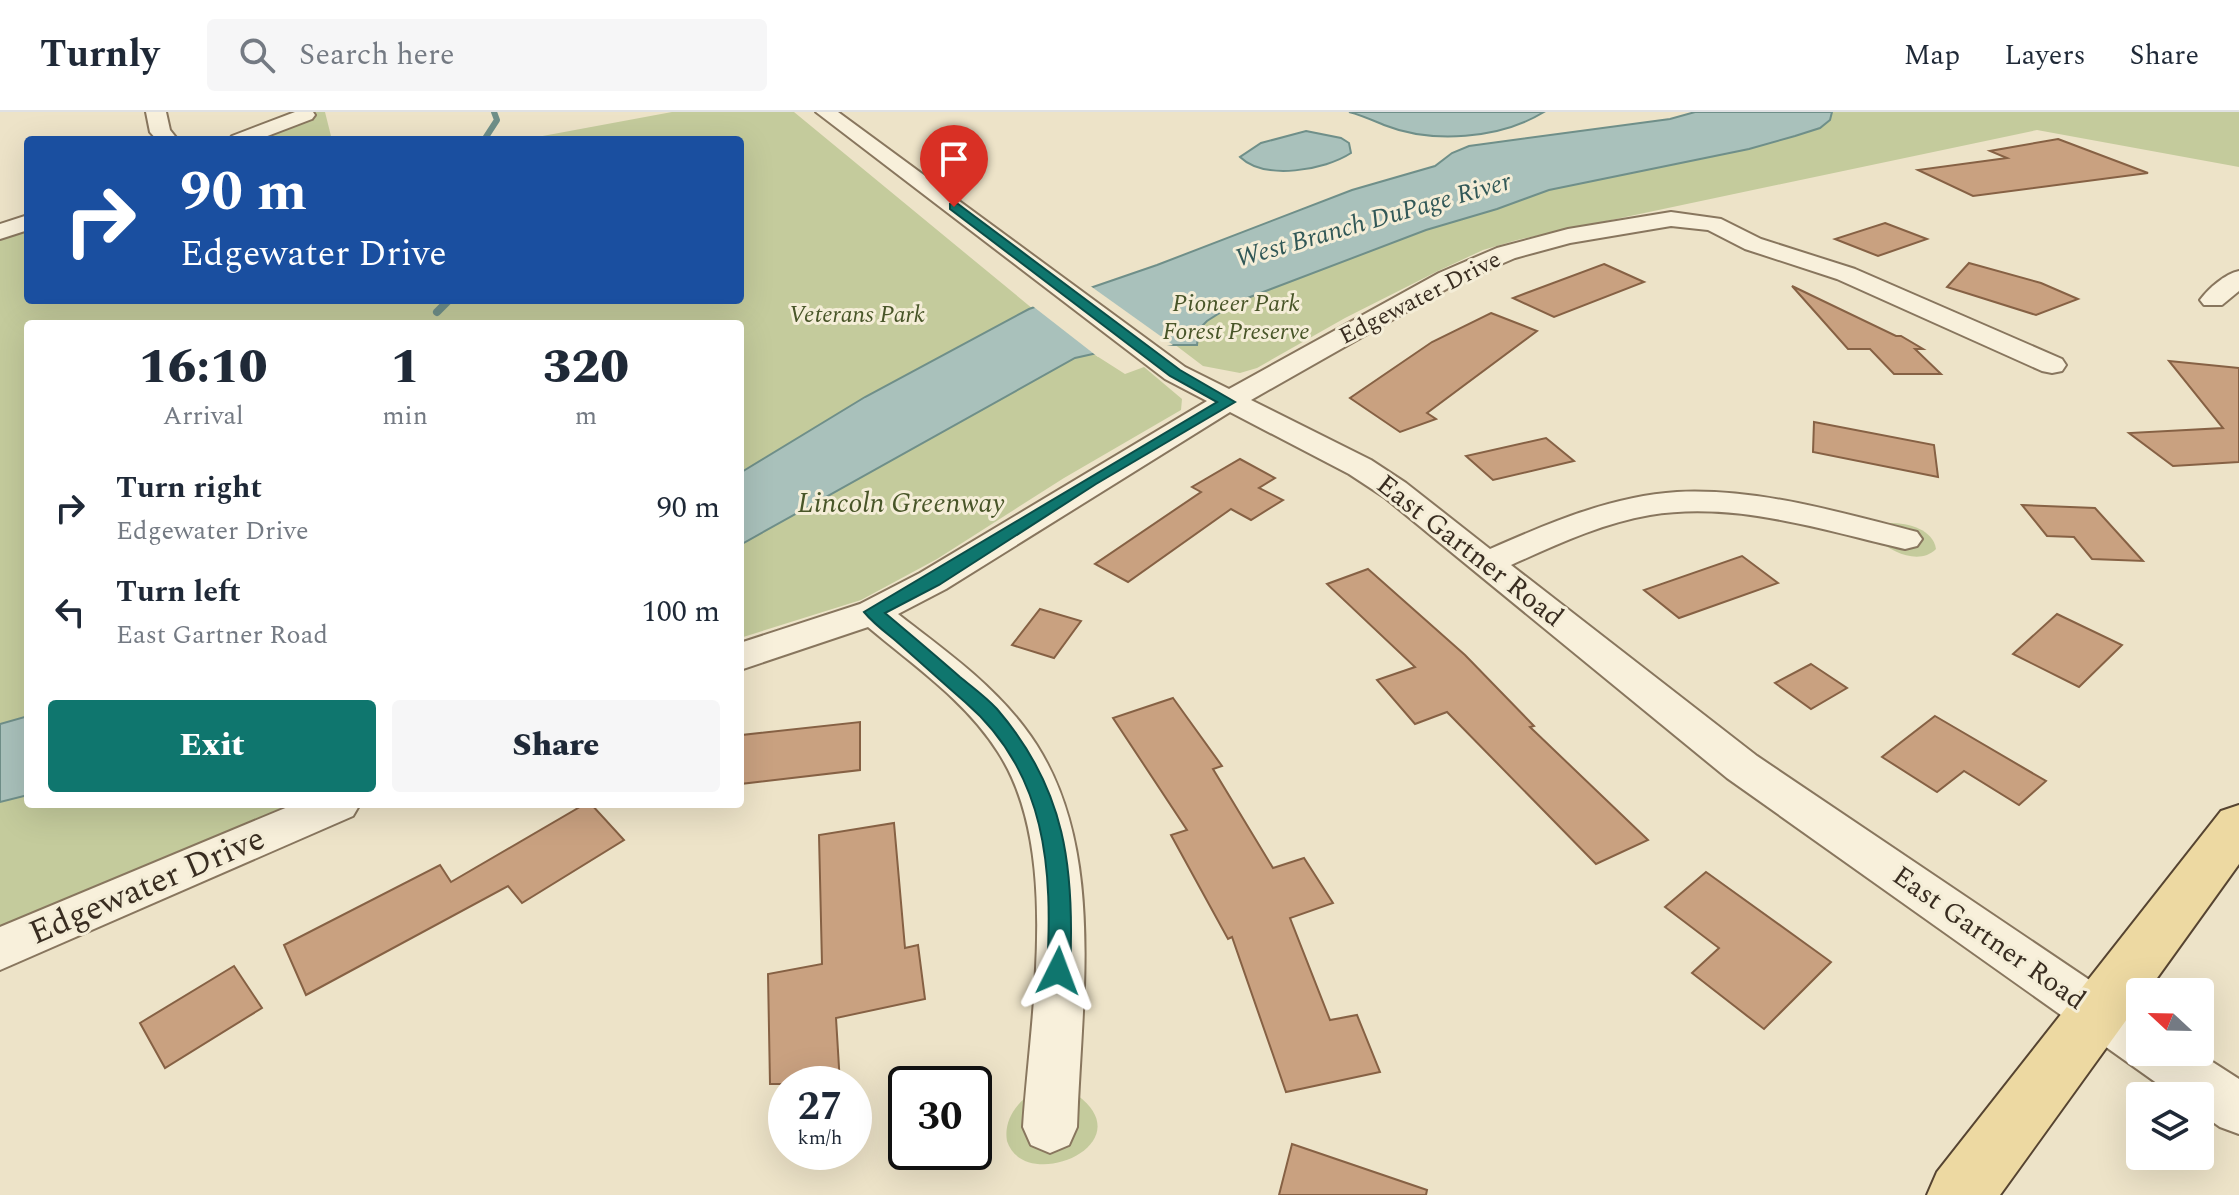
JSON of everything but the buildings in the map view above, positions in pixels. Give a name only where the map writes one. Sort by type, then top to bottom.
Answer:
[{"type":"main road","points":[[1960,1195],[2119,1028],[2239,825]]},
{"type":"street","points":[[156,112],[160,132],[164,136]]},
{"type":"street","name":"East Gartner Road","points":[[826,112],[1175,373],[1360,467],[1395,490],[1742,767],[2119,1028]]},
{"type":"street","points":[[250,136],[305,115]]},
{"type":"street","name":"Edgewater Drive","points":[[744,656],[873,612],[933,581],[1091,481],[1448,278],[1484,261],[1568,236],[1671,219],[1713,224],[1753,244],[1846,274],[2052,365]]},
{"type":"street","points":[[0,232],[24,223]]},
{"type":"street","points":[[2213,300],[2239,278]]},
{"type":"street","points":[[1489,562],[1590,521],[1672,502],[1739,504],[1905,539]]},
{"type":"street","points":[[873,612],[989,712],[1012,741],[1040,791],[1055,843],[1062,909],[1050,1127]]},
{"type":"street","name":"Edgewater Drive","points":[[0,949],[329,808]]},
{"type":"street","points":[[2174,1066],[2239,1109]]},
{"type":"green space","points":[[316,112],[325,112],[331,136],[255,136]]},
{"type":"green space","points":[[672,112],[794,112],[1067,337],[1125,374],[1144,367],[1182,399],[1181,410],[1064,478],[937,559],[861,600],[744,637],[744,320],[24,320],[24,808],[281,808],[0,926],[0,237],[24,228],[24,304],[744,304],[744,136],[543,136]]},
{"type":"green space","name":"Pioneer Park Forest Preserve","points":[[1768,112],[2239,112],[2239,167],[2037,130],[1517,240],[1483,250],[1345,318],[1257,368],[1240,373],[1203,366],[1128,309]]},
{"type":"green space","points":[[1879,525],[1909,525],[1924,531],[1936,549],[1930,554],[1915,557],[1891,549],[1878,540]]},
{"type":"green space","points":[[1077,1095],[1094,1114],[1097,1131],[1089,1146],[1074,1157],[1055,1163],[1035,1164],[1018,1157],[1006,1134],[1010,1116],[1021,1101],[1026,1097]]},
{"type":"water","points":[[1349,112],[1544,112],[1487,133],[1444,136],[1403,131]]},
{"type":"water","name":"West Branch DuPage River","points":[[1695,112],[1832,112],[1830,120],[1820,128],[1795,136],[1749,149],[1549,190],[1426,230],[1237,302],[1199,329],[1197,345],[1133,345],[1075,358],[744,543],[744,471],[865,397],[1029,309],[1157,265],[1352,190],[1435,166],[1452,153],[1469,146],[1670,119]]},
{"type":"water","points":[[1306,131],[1341,138],[1349,143],[1351,153],[1311,168],[1279,171],[1264,169],[1240,157],[1261,143]]},
{"type":"water","points":[[24,717],[24,796],[0,802],[0,724]]},
{"type":"pier","points":[[1089,285],[1173,345],[1098,357],[1030,304]]},
{"type":"waterway","points":[[487,136],[497,120],[494,112]]},
{"type":"waterway","points":[[437,312],[445,304]]},
{"type":"route","points":[[954,207],[1175,373],[1228,402],[1091,481],[933,581],[873,612],[989,712],[1028,766],[1040,791],[1055,843],[1062,909],[1058,971]]},
{"type":"park label","name":"Veterans Park","points":[[857,315]]},
{"type":"park label","name":"Lincoln Greenway","points":[[901,503]]}]
